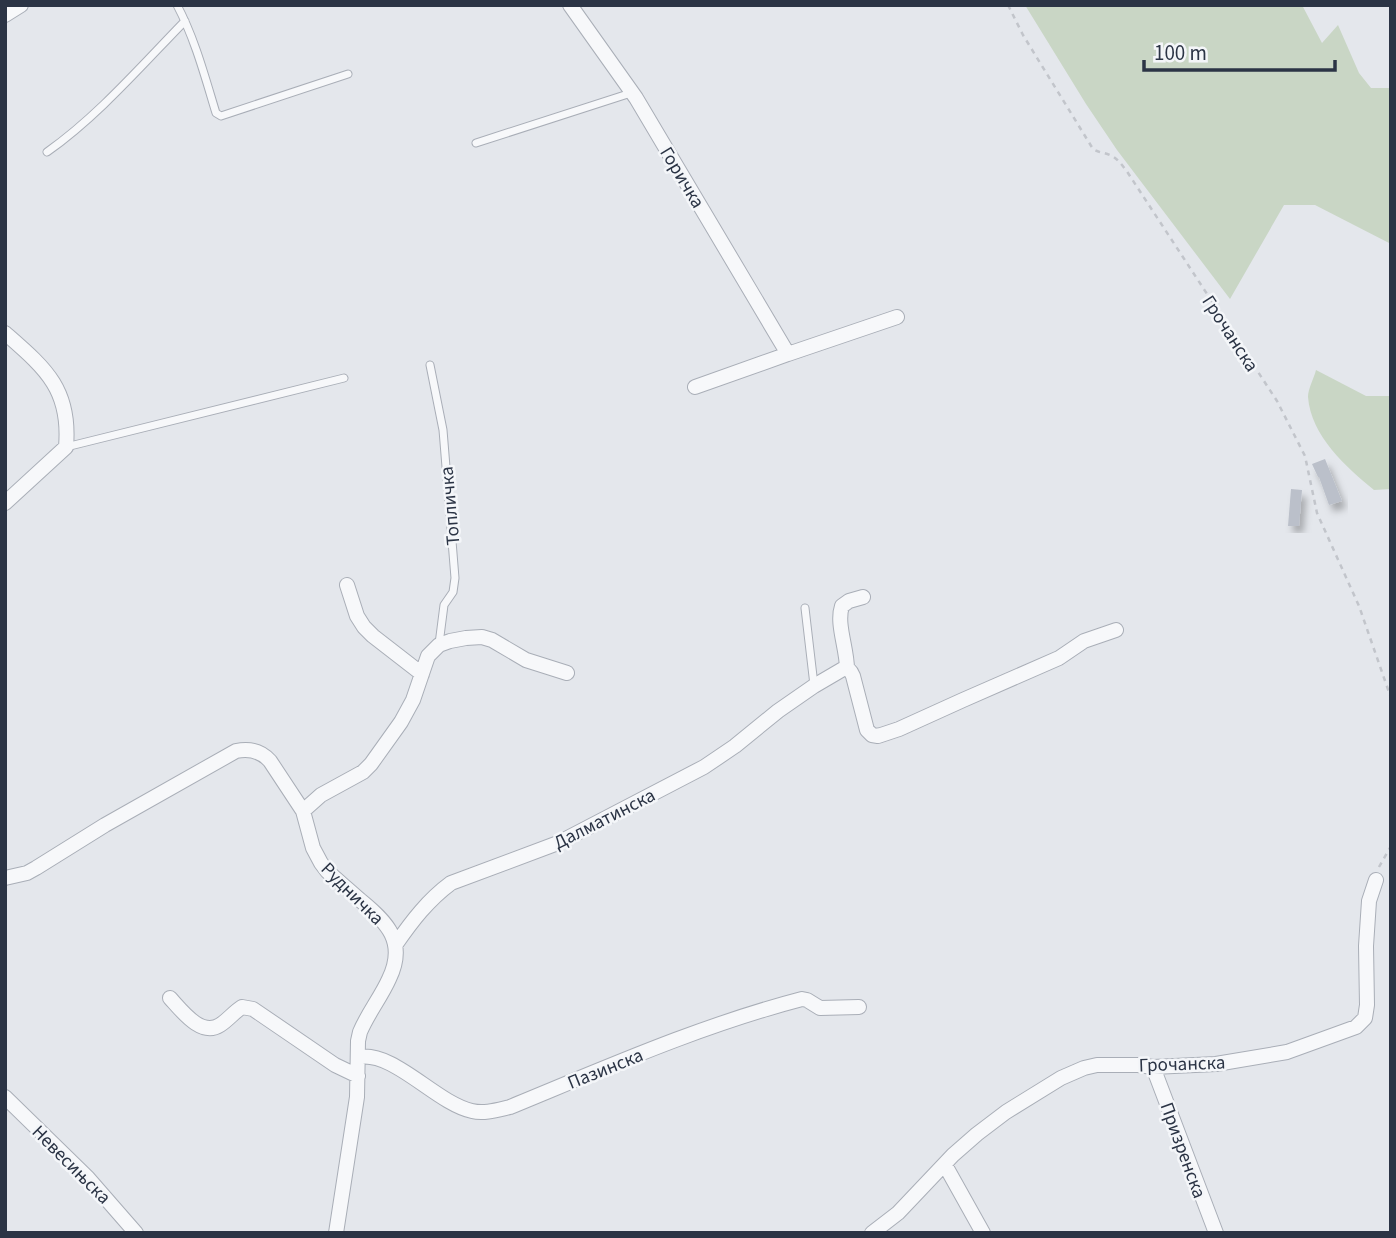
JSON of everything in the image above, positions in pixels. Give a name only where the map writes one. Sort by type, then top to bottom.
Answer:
[{"type":"street","points":[[5,15],[21,5]]},
{"type":"street","name":"Горичка","points":[[570,5],[632,93],[788,354]]},
{"type":"street","points":[[695,387],[897,317]]},
{"type":"street","points":[[5,333],[40,363],[62,399],[67,418],[66,447],[5,503]]},
{"type":"street","points":[[347,585],[357,616],[364,627],[422,674]]},
{"type":"street","points":[[863,597],[842,606],[839,620],[847,655],[847,669],[851,670],[853,676],[867,730],[878,736],[1059,658],[1084,641],[1116,630]]},
{"type":"street","points":[[439,645],[482,637],[526,660],[567,673]]},
{"type":"street","name":"Топличка","points":[[303,811],[321,795],[363,772],[371,764],[401,722],[413,700],[428,656],[439,645]]},
{"type":"street","name":"Далматинска","points":[[396,944],[415,916],[451,883],[558,843],[704,767],[814,686],[847,669]]},
{"type":"street","name":"Рудничка","points":[[5,878],[27,873],[105,825],[236,751],[254,750],[266,756],[303,811],[309,836],[321,863],[384,922],[393,934],[396,944],[396,957],[390,978],[360,1032],[358,1041],[357,1097],[336,1233]]},
{"type":"street","name":"Грочанска","points":[[872,1233],[898,1213],[953,1155],[977,1134],[1006,1112],[1061,1078],[1084,1068],[1097,1065],[1216,1064],[1287,1052],[1356,1027],[1365,1018],[1367,1006],[1366,946],[1369,901],[1376,880]]},
{"type":"street","points":[[170,998],[196,1024],[206,1029],[221,1025],[242,1007],[253,1009],[335,1065],[358,1076]]},
{"type":"street","name":"Пазинска","points":[[359,1057],[365,1056],[388,1063],[463,1108],[472,1111],[495,1111],[667,1043],[764,1009],[802,999],[820,1008],[859,1007]]},
{"type":"street","name":"Призренска","points":[[1153,1066],[1216,1233]]},
{"type":"street","name":"Невесињска","points":[[5,1097],[88,1178],[136,1233]]},
{"type":"street","points":[[945,1165],[983,1233]]},
{"type":"lane","points":[[177,5],[216,113],[220,116],[348,74]]},
{"type":"lane","points":[[47,152],[107,100],[185,21]]},
{"type":"lane","points":[[476,143],[632,93]]},
{"type":"lane","name":"Топличка","points":[[430,365],[443,430],[455,578],[453,592],[444,605],[439,645]]},
{"type":"lane","points":[[66,447],[344,378]]},
{"type":"lane","points":[[805,608],[814,686]]},
{"type":"path","name":"Грочанска","points":[[1008,5],[1023,35],[1093,149],[1117,159],[1126,170],[1277,401],[1305,456],[1317,513],[1359,606],[1391,698]]},
{"type":"path","points":[[1376,880],[1391,846]]},
{"type":"green space","points":[[1025,5],[1302,5],[1322,43],[1338,25],[1359,73],[1371,88],[1389,88],[1391,94],[1391,244],[1315,205],[1284,205],[1230,299],[1117,150]]},
{"type":"green space","points":[[1316,370],[1366,396],[1391,396],[1391,489],[1374,490],[1342,461],[1323,437],[1316,425],[1308,397]]},
{"type":"building","points":[[1325,459],[1342,501],[1329,505],[1312,464]]},
{"type":"building","points":[[1291,489],[1302,490],[1299,526],[1288,526]]}]
